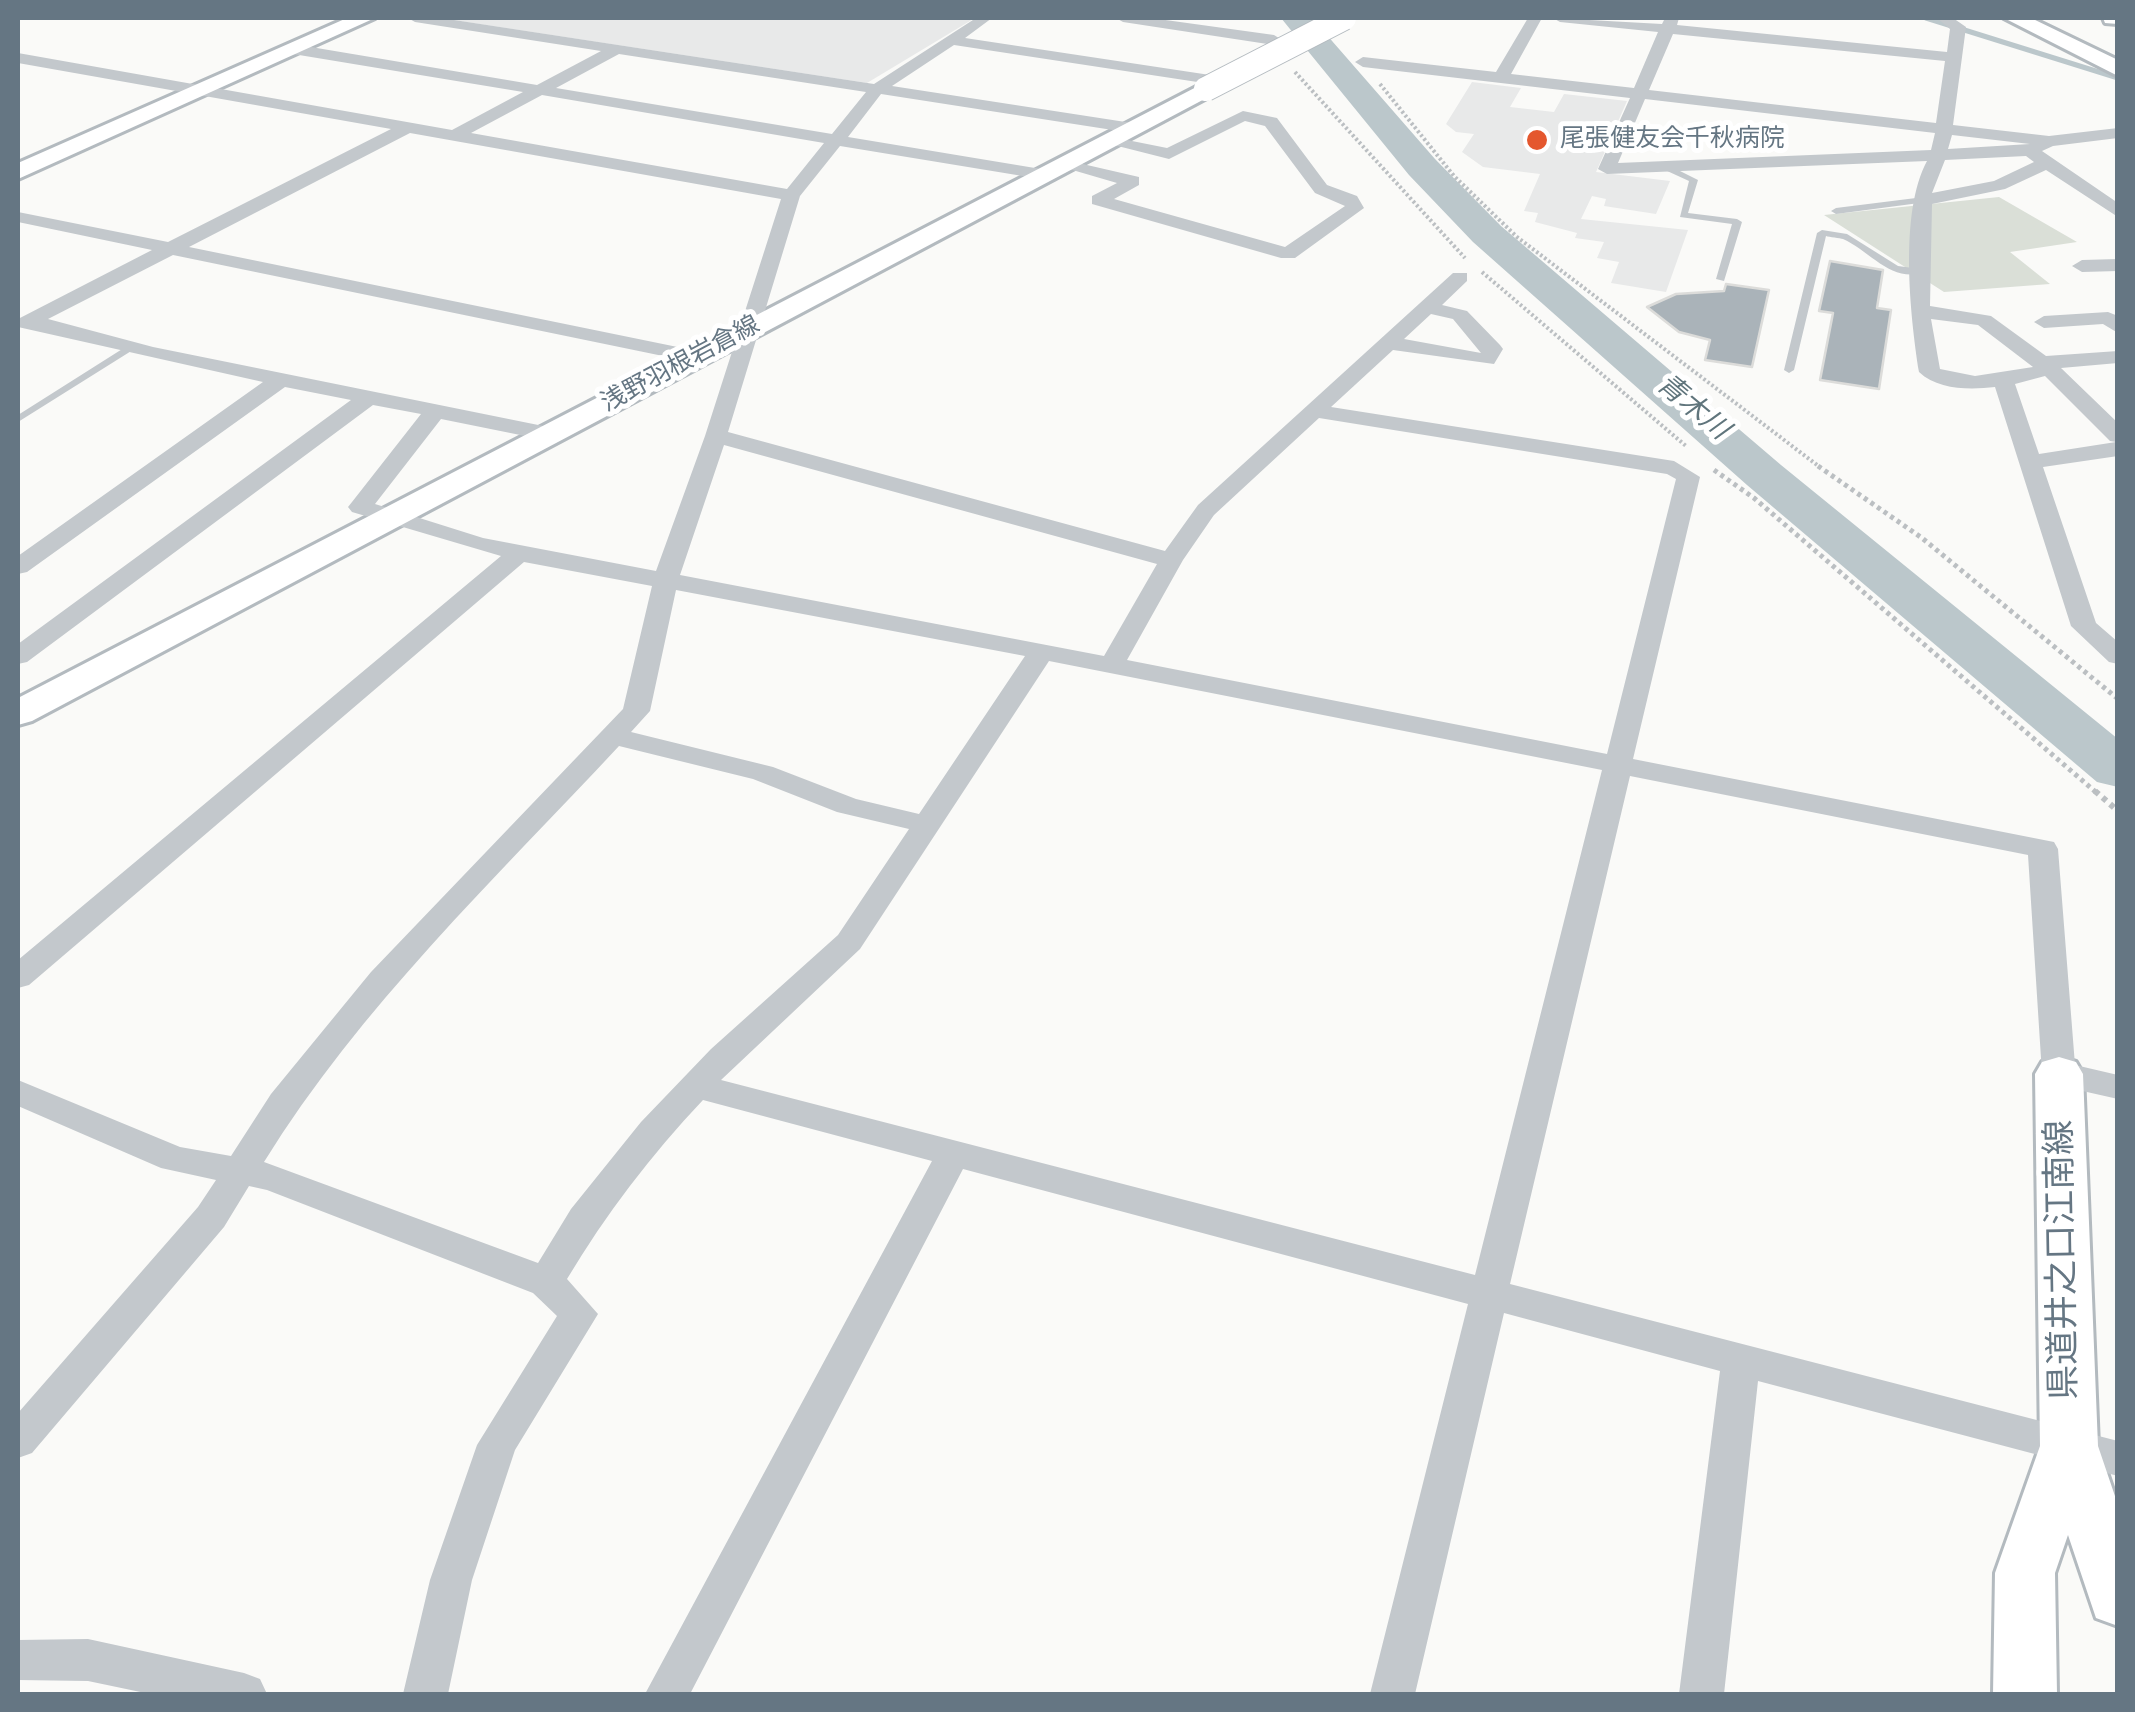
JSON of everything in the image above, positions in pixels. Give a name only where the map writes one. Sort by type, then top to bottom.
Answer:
[{"type":"main road","points":[[18,172],[364,18]]},
{"type":"main road","name":"浅野羽根岩倉線","points":[[24,702],[749,330],[1120,134],[1274,47],[1344,18]]},
{"type":"main road","points":[[2015,18],[2118,69]]},
{"type":"main road","name":"県道井之口江南線","points":[[2059,1074],[2093,1452],[2118,1598]]},
{"type":"main road","name":"県道井之口江南線","points":[[2025,1694],[2025,1573],[2093,1452]]},
{"type":"street","points":[[293,49],[834,138],[1133,181],[1098,200],[1288,254],[1355,208],[1351,200],[1321,189],[1271,122],[1243,116],[1168,154],[1120,134],[878,88],[415,18]]},
{"type":"street","points":[[18,1441],[210,1217],[283,1103],[382,980],[636,711],[666,579],[716,436],[791,195],[878,88],[985,18]]},
{"type":"street","points":[[1123,18],[1160,20],[1274,47]]},
{"type":"street","points":[[1254,18],[1274,47]]},
{"type":"street","points":[[1500,79],[1535,18]]},
{"type":"street","points":[[1560,18],[1670,23],[1953,57]]},
{"type":"street","points":[[1944,18],[1958,27],[1938,156],[1923,185],[1920,311],[1930,372],[1945,380],[1978,384],[2046,366],[2118,357]]},
{"type":"street","points":[[1670,23],[1607,169],[1824,157],[1938,156],[2029,150],[2049,141]]},
{"type":"street","points":[[948,40],[1201,88]]},
{"type":"street","points":[[457,134],[617,49]]},
{"type":"street","points":[[18,58],[791,195]]},
{"type":"street","points":[[1363,62],[2049,141],[2118,133]]},
{"type":"street","points":[[24,324],[410,126]]},
{"type":"street","points":[[2029,150],[2118,212]]},
{"type":"street","points":[[1924,200],[1999,185],[2047,163]]},
{"type":"street","points":[[18,216],[697,356]]},
{"type":"street","points":[[2082,266],[2118,266]]},
{"type":"street","points":[[1111,666],[1171,560],[1206,510],[1460,277]]},
{"type":"street","points":[[1388,343],[1487,360],[1493,348],[1460,315],[1427,307]]},
{"type":"street","points":[[1920,311],[1984,320],[2046,366],[2118,436]]},
{"type":"street","points":[[2044,322],[2108,318],[2118,326]]},
{"type":"street","points":[[24,324],[550,434]]},
{"type":"street","points":[[18,567],[283,378]]},
{"type":"street","points":[[2003,380],[2084,626],[2118,656]]},
{"type":"street","points":[[18,656],[369,397]]},
{"type":"street","points":[[1316,411],[1674,468],[1688,477],[1392,1694]]},
{"type":"street","points":[[435,412],[360,508],[521,552],[1616,762],[2043,849],[2059,1074],[2118,1087]]},
{"type":"street","points":[[716,436],[1171,560]]},
{"type":"street","points":[[2033,463],[2061,455],[2118,449]]},
{"type":"street","points":[[18,977],[521,552]]},
{"type":"street","points":[[546,1282],[596,1205],[653,1131],[848,942],[1041,652]]},
{"type":"street","points":[[612,736],[763,772],[847,806],[924,824]]},
{"type":"street","points":[[696,1086],[2093,1452]]},
{"type":"street","points":[[18,1092],[174,1159],[272,1177],[546,1282],[578,1314],[497,1445],[450,1580],[426,1694]]},
{"type":"street","points":[[667,1694],[955,1152]]},
{"type":"street","points":[[1701,1694],[1741,1360]]},
{"type":"street","points":[[18,1660],[88,1660],[229,1693]]},
{"type":"lane","points":[[1668,168],[1694,180],[1683,215],[1736,222],[1721,279]]},
{"type":"lane","points":[[1836,211],[1924,200]]},
{"type":"lane","points":[[1790,370],[1822,234],[1844,236],[1895,269],[1920,272]]},
{"type":"lane","points":[[18,419],[131,348]]},
{"type":"path","points":[[1274,47],[1447,242],[1688,448]]},
{"type":"path","points":[[1363,62],[1454,176],[1517,237],[1815,464],[1922,538],[2118,700]]},
{"type":"path","points":[[1712,468],[1754,498],[2118,811]]},
{"type":"shaded area","points":[[440,18],[975,18],[867,83]]},
{"type":"shaded area","points":[[1472,82],[1521,88],[1510,107],[1554,112],[1564,94],[1627,101],[1596,172],[1670,181],[1656,214],[1604,206],[1606,199],[1592,196],[1581,219],[1688,230],[1666,292],[1611,283],[1619,262],[1597,258],[1604,242],[1575,238],[1577,233],[1535,222],[1538,213],[1524,211],[1540,174],[1483,167],[1462,152],[1474,134],[1456,132],[1446,124]]},
{"type":"shaded area","points":[[1999,197],[2077,242],[2010,252],[2050,284],[1944,292],[1824,215]]},
{"type":"building","points":[[1830,261],[1883,270],[1877,308],[1891,310],[1879,389],[1820,380],[1833,313],[1819,311]]},
{"type":"building","points":[[1726,284],[1769,290],[1752,367],[1705,360],[1710,340],[1679,332],[1647,307],[1676,294],[1724,291]]},
{"type":"waterway","name":"青木川","points":[[1296,18],[1422,167],[1487,234],[1764,475],[2118,769]]},
{"type":"waterway","points":[[1926,18],[2118,78]]},
{"type":"place","name":"尾張健友会千秋病院","points":[[1537,140]]}]
